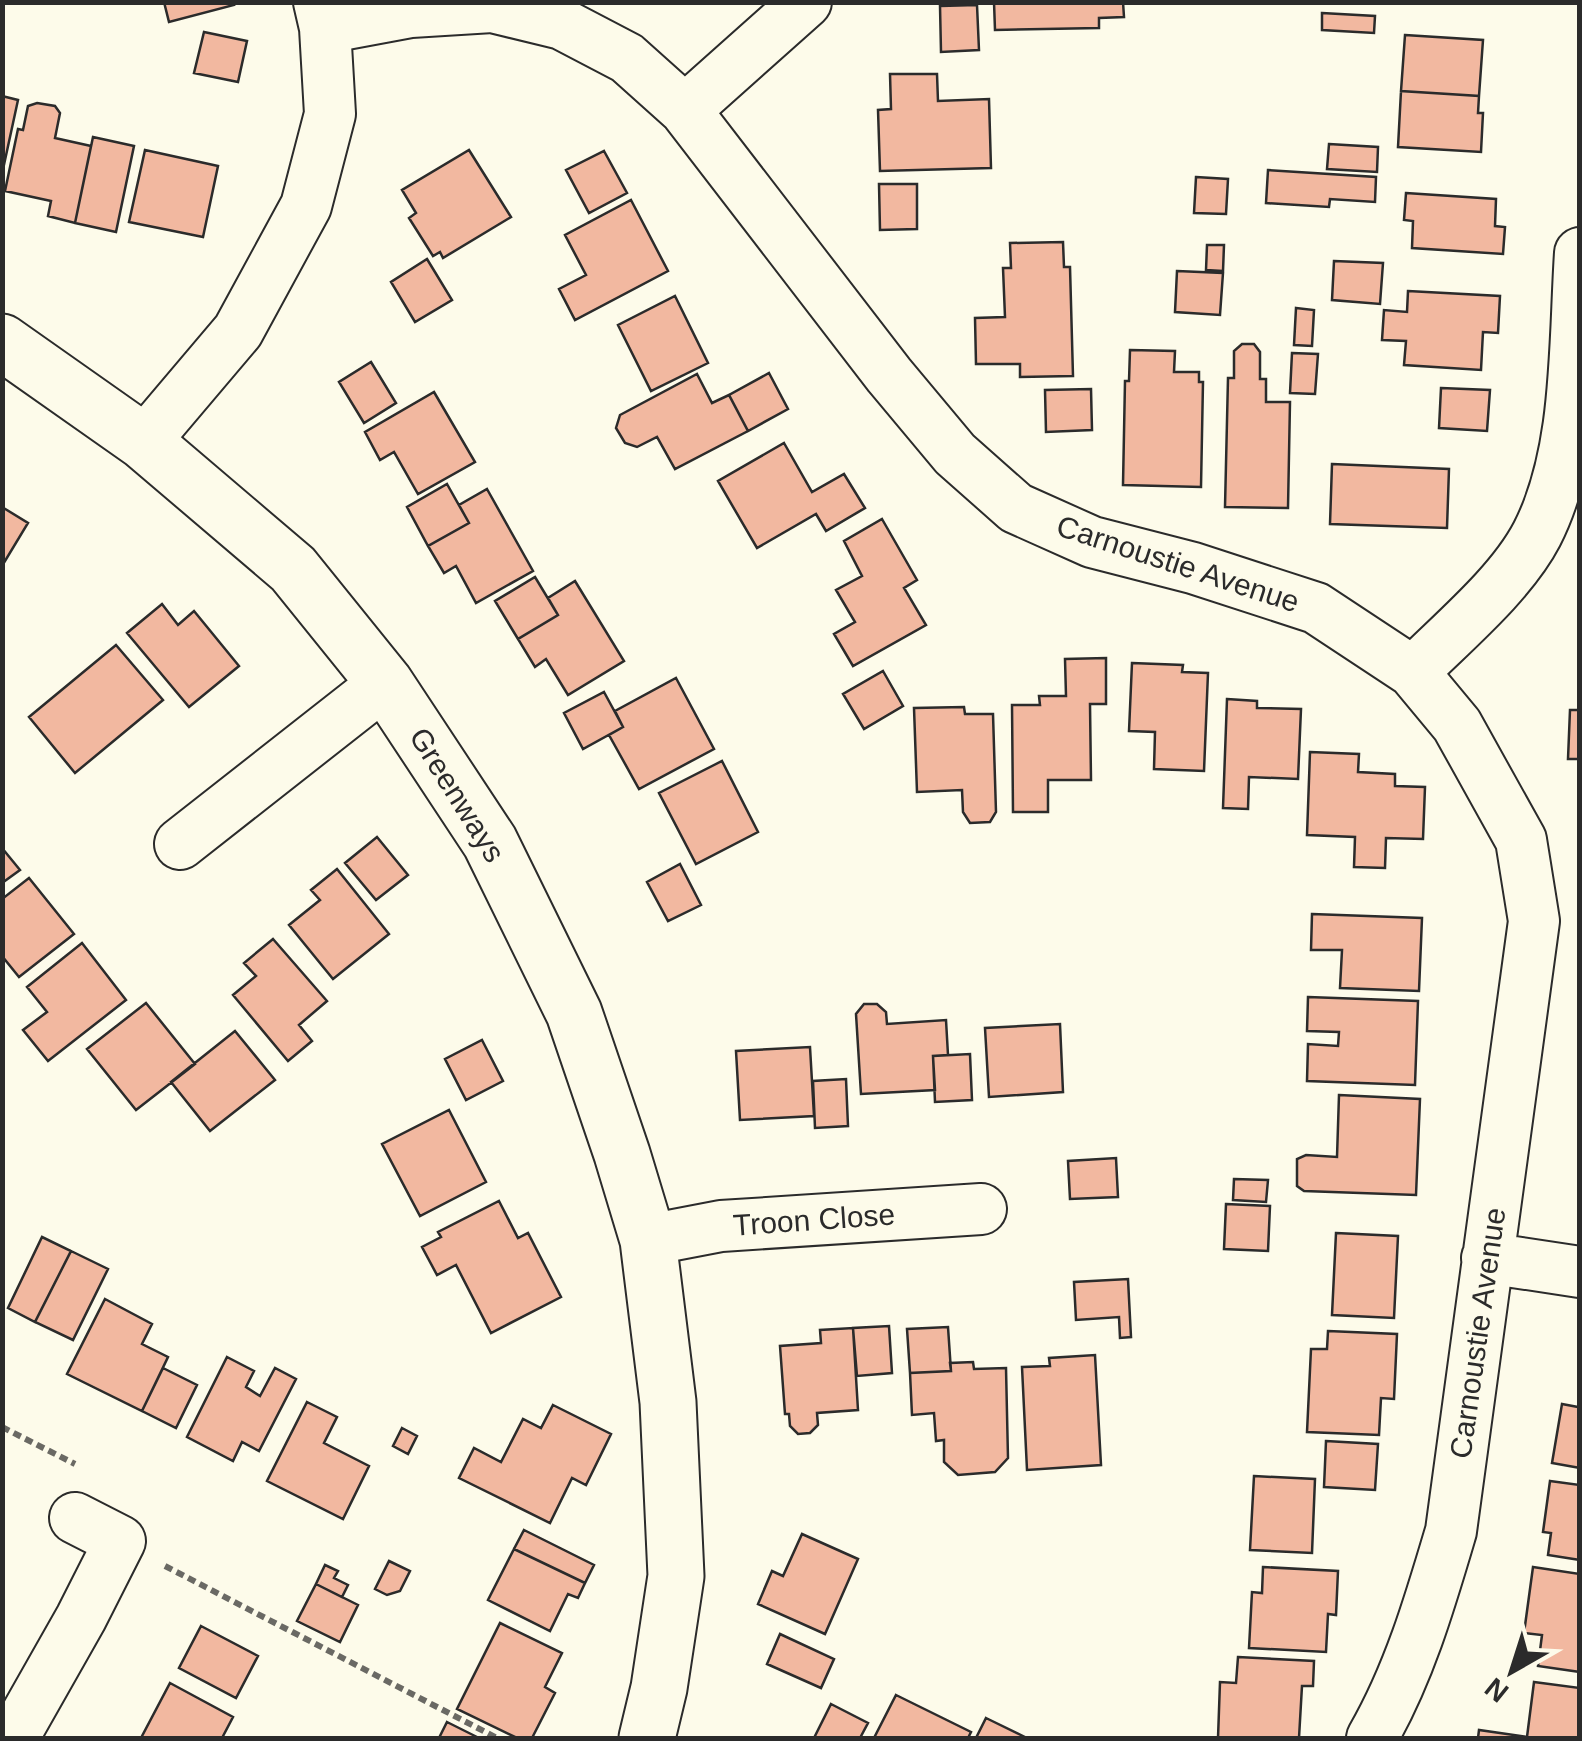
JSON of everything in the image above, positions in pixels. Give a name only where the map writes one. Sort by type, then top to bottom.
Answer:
[{"type":"street","points":[[686,110],[806,2]]},
{"type":"street","name":"Carnoustie Avenue","points":[[322,16],[492,6],[562,24],[627,58],[686,110],[955,454],[1016,508],[1092,542],[1193,568],[1316,608],[1414,672],[1457,725],[1521,840],[1534,921],[1450,1531],[1428,1610],[1391,1705],[1372,1738]]},
{"type":"street","points":[[144,442],[238,332],[306,206],[330,114],[322,16]]},
{"type":"street","points":[[1414,672],[1490,596],[1536,535],[1564,460],[1580,253]]},
{"type":"street","name":"Greenways","points":[[2,342],[144,442],[293,569],[385,683],[490,842],[574,1013],[648,1240],[668,1402],[676,1576],[659,1688],[647,1738]]},
{"type":"street","points":[[180,844],[385,683]]},
{"type":"street","name":"Troon Close","points":[[648,1240],[761,1223],[982,1208]]},
{"type":"street","points":[[1487,1258],[1580,1272]]},
{"type":"street","points":[[13,1738],[120,1541],[75,1518]]},
{"type":"path","points":[[2,1427],[102,1479],[120,1541],[497,1738]]},
{"type":"building","points":[[164,2],[233,2],[234,5],[169,22]]},
{"type":"building","points":[[994,2],[1123,2],[1124,17],[1099,18],[1099,28],[995,30]]},
{"type":"building","points":[[977,5],[979,50],[941,52],[940,6]]},
{"type":"building","points":[[1322,13],[1375,16],[1374,33],[1322,30]]},
{"type":"building","points":[[204,32],[247,41],[238,82],[194,73]]},
{"type":"building","points":[[1405,35],[1483,40],[1479,96],[1401,91]]},
{"type":"building","points":[[890,74],[937,74],[938,101],[989,99],[991,168],[880,171],[878,110],[891,109]]},
{"type":"building","points":[[1401,91],[1479,96],[1478,113],[1483,113],[1481,152],[1398,147]]},
{"type":"building","points":[[2,96],[18,100],[2,174]]},
{"type":"building","points":[[28,106],[55,106],[60,113],[55,138],[91,146],[75,223],[48,216],[51,201],[5,191],[18,129],[23,130]]},
{"type":"building","points":[[93,137],[134,146],[116,232],[75,223]]},
{"type":"building","points":[[1329,144],[1378,147],[1377,172],[1327,169]]},
{"type":"building","points":[[145,150],[218,166],[203,237],[129,222]]},
{"type":"building","points":[[469,150],[511,217],[443,258],[440,252],[433,256],[409,218],[416,213],[402,190]]},
{"type":"building","points":[[604,151],[627,193],[589,213],[566,170]]},
{"type":"building","points":[[1268,170],[1376,177],[1375,202],[1330,199],[1329,207],[1266,203]]},
{"type":"building","points":[[1196,177],[1228,179],[1226,214],[1194,213]]},
{"type":"building","points":[[879,184],[917,184],[917,229],[880,230]]},
{"type":"building","points":[[1406,193],[1496,199],[1495,226],[1505,227],[1503,254],[1412,248],[1413,221],[1404,220]]},
{"type":"building","points":[[631,200],[668,271],[575,320],[559,289],[586,275],[565,235]]},
{"type":"building","points":[[1063,242],[1064,267],[1070,267],[1073,376],[1020,377],[1020,364],[976,364],[975,318],[1005,317],[1003,268],[1011,268],[1010,243]]},
{"type":"building","points":[[1207,245],[1224,245],[1223,271],[1206,270]]},
{"type":"building","points":[[427,259],[452,300],[415,322],[391,282]]},
{"type":"building","points":[[1334,261],[1383,263],[1380,304],[1332,300]]},
{"type":"building","points":[[1177,271],[1223,273],[1220,315],[1175,312]]},
{"type":"building","points":[[1408,291],[1500,296],[1498,333],[1483,332],[1481,370],[1404,365],[1406,341],[1382,340],[1384,310],[1407,312]]},
{"type":"building","points":[[675,296],[708,363],[651,391],[618,325]]},
{"type":"building","points":[[1296,308],[1314,310],[1312,346],[1294,345]]},
{"type":"building","points":[[1242,344],[1254,344],[1260,352],[1260,379],[1266,379],[1266,402],[1290,402],[1288,508],[1225,507],[1228,378],[1234,378],[1234,351]]},
{"type":"building","points":[[1130,350],[1175,351],[1174,372],[1199,372],[1199,382],[1203,382],[1201,487],[1123,485],[1125,381],[1129,381]]},
{"type":"building","points":[[1292,353],[1318,354],[1315,394],[1290,393]]},
{"type":"building","points":[[371,362],[396,403],[364,423],[339,382]]},
{"type":"building","points":[[769,373],[788,409],[748,431],[729,395]]},
{"type":"building","points":[[697,374],[712,403],[729,395],[748,431],[675,469],[657,437],[637,447],[625,443],[616,428],[620,415]]},
{"type":"building","points":[[1441,388],[1490,390],[1487,431],[1439,428]]},
{"type":"building","points":[[1091,389],[1092,430],[1046,432],[1045,390]]},
{"type":"building","points":[[434,392],[475,462],[418,494],[394,452],[380,460],[365,432]]},
{"type":"building","points":[[784,443],[812,492],[844,474],[865,508],[826,531],[816,514],[757,548],[718,481]]},
{"type":"building","points":[[1332,464],[1449,469],[1447,528],[1330,524]]},
{"type":"building","points":[[447,484],[469,523],[428,546],[407,507]]},
{"type":"building","points":[[487,489],[533,571],[476,603],[456,566],[444,573],[428,546],[469,523],[459,505]]},
{"type":"building","points":[[2,507],[28,523],[2,566]]},
{"type":"building","points":[[882,519],[917,580],[904,588],[926,625],[853,666],[834,634],[855,622],[836,590],[862,576],[844,541]]},
{"type":"building","points":[[535,577],[558,615],[518,639],[495,601]]},
{"type":"building","points":[[575,581],[624,661],[568,695],[546,659],[535,667],[518,639],[558,615],[548,598]]},
{"type":"building","points":[[162,604],[178,625],[194,611],[239,666],[189,707],[127,633]]},
{"type":"building","points":[[116,645],[163,700],[75,773],[29,717]]},
{"type":"building","points":[[1106,658],[1106,704],[1090,704],[1091,780],[1048,780],[1048,812],[1013,812],[1012,705],[1040,705],[1039,696],[1066,696],[1065,659]]},
{"type":"building","points":[[1132,663],[1183,665],[1182,672],[1208,673],[1204,771],[1154,769],[1155,732],[1129,731]]},
{"type":"building","points":[[883,671],[903,706],[864,729],[843,694]]},
{"type":"building","points":[[676,678],[714,749],[639,789],[609,735],[623,727],[615,711]]},
{"type":"building","points":[[604,692],[623,727],[583,749],[564,713]]},
{"type":"building","points":[[1227,699],[1257,701],[1257,708],[1301,709],[1298,779],[1249,777],[1248,809],[1223,808]]},
{"type":"building","points":[[964,707],[965,714],[993,714],[996,812],[990,822],[970,823],[963,812],[962,790],[917,792],[914,708]]},
{"type":"building","points":[[1570,710],[1580,710],[1580,759],[1568,759]]},
{"type":"building","points":[[1310,752],[1359,754],[1358,772],[1395,774],[1395,786],[1425,787],[1423,839],[1386,838],[1385,868],[1354,867],[1355,837],[1307,835]]},
{"type":"building","points":[[722,761],[758,832],[696,864],[659,793]]},
{"type":"building","points":[[377,837],[408,875],[376,900],[345,863]]},
{"type":"building","points":[[2,848],[20,870],[2,883]]},
{"type":"building","points":[[680,864],[701,905],[668,921],[647,882]]},
{"type":"building","points":[[337,869],[389,934],[333,979],[289,925],[320,900],[311,890]]},
{"type":"building","points":[[29,878],[74,934],[19,977],[2,956],[2,899]]},
{"type":"building","points":[[1312,914],[1422,918],[1419,991],[1340,988],[1342,950],[1311,950]]},
{"type":"building","points":[[273,939],[327,1001],[299,1025],[312,1041],[288,1061],[233,995],[256,976],[244,963]]},
{"type":"building","points":[[82,943],[126,1000],[48,1061],[23,1030],[47,1012],[27,987]]},
{"type":"building","points":[[1308,997],[1418,1001],[1415,1085],[1307,1081],[1308,1044],[1338,1046],[1339,1032],[1307,1031]]},
{"type":"building","points":[[146,1003],[195,1064],[136,1110],[87,1049]]},
{"type":"building","points":[[864,1004],[877,1004],[886,1012],[887,1024],[946,1020],[948,1055],[933,1056],[935,1090],[861,1094],[856,1014]]},
{"type":"building","points":[[1060,1024],[1063,1092],[989,1097],[985,1028]]},
{"type":"building","points":[[235,1031],[275,1080],[210,1131],[171,1082]]},
{"type":"building","points":[[482,1040],[503,1081],[466,1100],[445,1059]]},
{"type":"building","points":[[810,1047],[814,1116],[740,1120],[736,1051]]},
{"type":"building","points":[[970,1054],[972,1100],[935,1102],[933,1056]]},
{"type":"building","points":[[846,1079],[848,1126],[815,1128],[813,1081]]},
{"type":"building","points":[[1339,1095],[1420,1099],[1416,1195],[1304,1191],[1297,1186],[1297,1159],[1306,1155],[1337,1157]]},
{"type":"building","points":[[449,1110],[486,1182],[420,1216],[382,1144]]},
{"type":"building","points":[[1116,1158],[1118,1197],[1070,1199],[1068,1161]]},
{"type":"building","points":[[1234,1179],[1268,1180],[1266,1202],[1233,1200]]},
{"type":"building","points":[[499,1201],[518,1238],[528,1233],[561,1297],[491,1333],[456,1265],[437,1275],[422,1247],[441,1237],[438,1232]]},
{"type":"building","points":[[1226,1204],[1270,1206],[1268,1251],[1224,1249]]},
{"type":"building","points":[[1336,1233],[1398,1236],[1394,1318],[1332,1315]]},
{"type":"building","points":[[42,1237],[71,1251],[35,1322],[8,1308]]},
{"type":"building","points":[[71,1251],[108,1269],[73,1340],[35,1322]]},
{"type":"building","points":[[1128,1279],[1131,1337],[1120,1338],[1119,1317],[1076,1320],[1074,1282]]},
{"type":"building","points":[[105,1299],[152,1324],[142,1344],[168,1357],[142,1411],[67,1374]]},
{"type":"building","points":[[889,1326],[892,1373],[857,1376],[853,1328]]},
{"type":"building","points":[[948,1327],[951,1371],[910,1373],[907,1329]]},
{"type":"building","points":[[853,1328],[858,1410],[817,1413],[818,1425],[810,1433],[798,1434],[790,1426],[789,1414],[785,1414],[780,1346],[821,1343],[820,1330]]},
{"type":"building","points":[[1328,1331],[1397,1334],[1394,1399],[1381,1398],[1379,1435],[1307,1432],[1311,1349],[1327,1349]]},
{"type":"building","points":[[1095,1355],[1101,1465],[1027,1470],[1022,1367],[1050,1366],[1049,1358]]},
{"type":"building","points":[[227,1357],[254,1371],[246,1387],[260,1396],[275,1368],[296,1379],[259,1451],[242,1442],[233,1461],[187,1437]]},
{"type":"building","points":[[973,1362],[974,1369],[1006,1368],[1008,1458],[995,1472],[958,1475],[944,1462],[944,1440],[936,1441],[934,1413],[912,1415],[910,1373],[951,1371],[950,1363]]},
{"type":"building","points":[[163,1368],[197,1385],[176,1428],[142,1411]]},
{"type":"building","points":[[1580,1397],[1580,1468],[1552,1463],[1562,1404],[1578,1407]]},
{"type":"building","points":[[307,1402],[337,1417],[324,1443],[369,1466],[343,1519],[267,1481]]},
{"type":"building","points":[[553,1405],[611,1434],[586,1485],[572,1478],[550,1523],[459,1478],[474,1448],[501,1462],[523,1419],[541,1428]]},
{"type":"building","points":[[402,1428],[417,1436],[408,1454],[393,1446]]},
{"type":"building","points":[[1326,1441],[1378,1444],[1375,1490],[1324,1487]]},
{"type":"building","points":[[1254,1476],[1315,1479],[1312,1553],[1250,1550]]},
{"type":"building","points":[[1550,1481],[1580,1485],[1580,1560],[1548,1555],[1551,1533],[1543,1532]]},
{"type":"building","points":[[524,1530],[594,1565],[585,1583],[514,1549]]},
{"type":"building","points":[[802,1534],[858,1559],[825,1634],[758,1604],[772,1571],[783,1576]]},
{"type":"building","points":[[514,1549],[585,1583],[578,1598],[568,1594],[550,1631],[488,1600]]},
{"type":"building","points":[[389,1561],[410,1571],[400,1591],[387,1595],[375,1589]]},
{"type":"building","points":[[325,1565],[338,1571],[334,1578],[348,1585],[342,1597],[316,1584]]},
{"type":"building","points":[[1263,1567],[1338,1571],[1336,1615],[1328,1614],[1326,1652],[1249,1648],[1252,1592],[1262,1593]]},
{"type":"building","points":[[1533,1567],[1580,1574],[1580,1672],[1538,1666],[1542,1635],[1524,1633]]},
{"type":"building","points":[[316,1584],[358,1605],[340,1642],[297,1621]]},
{"type":"building","points":[[500,1623],[562,1653],[545,1687],[555,1693],[532,1738],[517,1738],[457,1709]]},
{"type":"building","points":[[201,1626],[258,1656],[236,1698],[179,1668]]},
{"type":"building","points":[[780,1634],[834,1659],[821,1688],[767,1664]]},
{"type":"building","points":[[1238,1657],[1314,1661],[1313,1686],[1302,1686],[1299,1738],[1218,1738],[1220,1682],[1236,1683]]},
{"type":"building","points":[[1534,1682],[1580,1688],[1580,1738],[1478,1738],[1479,1730],[1527,1737]]},
{"type":"building","points":[[170,1683],[233,1717],[222,1738],[141,1738]]},
{"type":"building","points":[[896,1695],[971,1732],[968,1738],[874,1738]]},
{"type":"building","points":[[831,1704],[868,1723],[860,1738],[814,1738]]},
{"type":"building","points":[[986,1718],[1027,1738],[976,1738]]},
{"type":"building","points":[[447,1722],[479,1738],[439,1738]]}]
